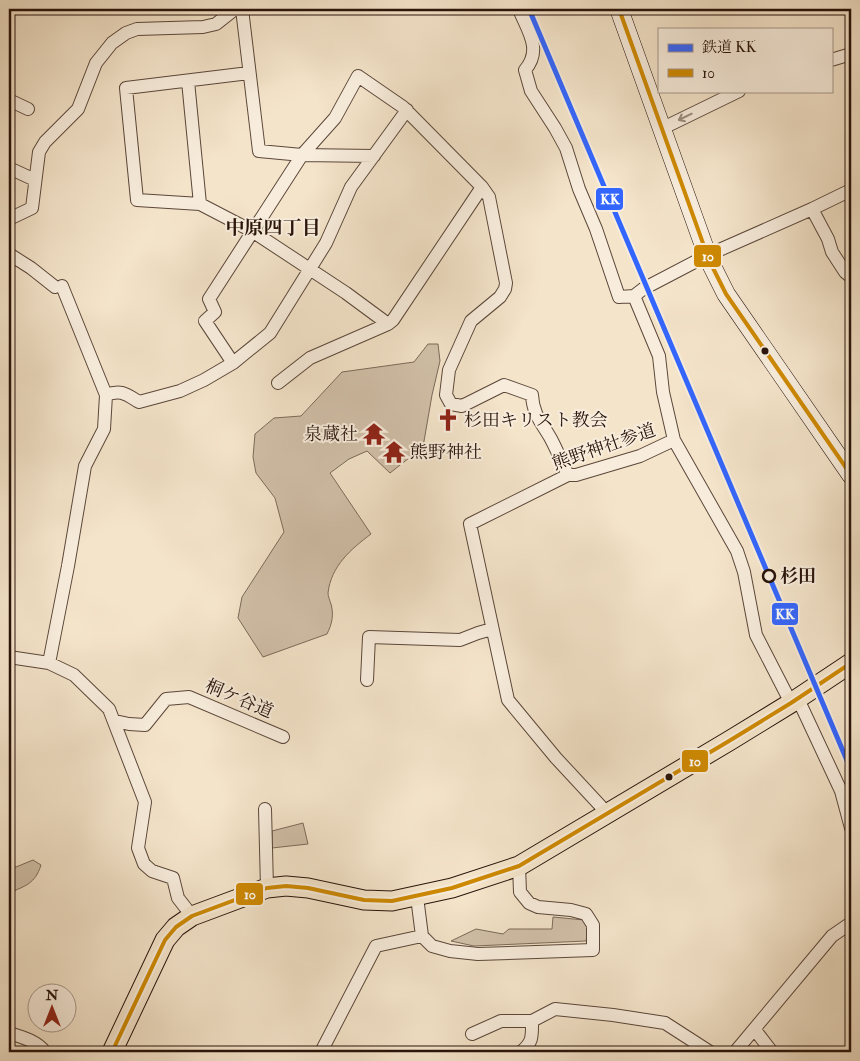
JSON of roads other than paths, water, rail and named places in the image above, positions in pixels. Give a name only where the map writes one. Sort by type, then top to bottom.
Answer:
[{"type":"main road","points":[[112,1052],[165,940],[176,927],[192,916],[267,888],[286,886],[308,888],[364,900],[392,902],[488,877],[519,866],[795,701],[851,663]]},
{"type":"street","points":[[9,219],[35,207],[35,180],[40,152],[78,109],[96,63],[112,44],[126,33],[137,29],[203,27],[216,24],[236,9]]},
{"type":"street","points":[[242,9],[259,151],[374,156]]},
{"type":"street","points":[[518,9],[535,48],[533,58],[525,70],[531,91],[566,148],[619,297],[634,296],[643,289],[708,255],[812,210],[851,190]]},
{"type":"street","points":[[619,9],[708,255],[726,294],[851,475]]},
{"type":"street","points":[[832,60],[851,54]]},
{"type":"street","points":[[249,73],[126,88],[137,200],[200,204],[252,231],[388,324]]},
{"type":"street","points":[[233,363],[205,321],[215,312],[209,299],[302,154],[335,118],[358,76],[407,110],[482,187],[489,197],[506,283],[505,290],[500,297],[471,321],[449,370],[446,395],[451,404],[462,406],[504,385],[532,395],[533,405],[541,425],[550,438],[568,475]]},
{"type":"street","points":[[188,81],[200,204]]},
{"type":"street","points":[[662,128],[737,92]]},
{"type":"street","points":[[9,100],[28,109]]},
{"type":"street","points":[[106,395],[116,392],[124,393],[140,402],[180,391],[233,363],[270,333],[326,243],[351,187],[407,110]]},
{"type":"street","points":[[9,168],[35,180]]},
{"type":"street","points":[[278,383],[310,358],[388,324],[393,320],[482,187]]},
{"type":"street","points":[[812,210],[828,239],[835,257],[851,278]]},
{"type":"street","points":[[9,254],[58,287],[106,395],[104,429],[85,466],[49,663]]},
{"type":"street","name":"熊野神社参道","points":[[492,629],[470,524],[568,475],[576,475],[640,456],[674,440],[663,392],[659,356],[634,296]]},
{"type":"street","points":[[674,440],[737,551],[744,572],[756,635],[795,701],[841,791],[851,828]]},
{"type":"street","points":[[367,680],[370,637],[460,640],[478,632],[492,629],[508,700],[556,758],[608,814]]},
{"type":"street","points":[[9,657],[49,663],[74,675],[109,708],[145,802],[138,848],[144,864],[152,871],[173,878],[178,898],[192,916]]},
{"type":"street","name":"桐ケ谷道","points":[[115,721],[145,725],[166,699],[189,697],[228,711],[283,737]]},
{"type":"street","points":[[265,809],[267,888]]},
{"type":"street","points":[[417,897],[422,936],[432,946],[450,951],[478,954],[594,950],[593,925],[586,914],[571,910],[538,907],[529,903],[520,892],[519,866]]},
{"type":"street","points":[[735,1052],[832,936],[850,924]]},
{"type":"street","points":[[321,1052],[376,946],[422,936]]},
{"type":"street","points":[[472,1034],[501,1022],[532,1021],[555,1009],[665,1023],[710,1052]]},
{"type":"street","points":[[521,1052],[530,1044],[532,1021]]},
{"type":"street","points":[[755,1030],[772,1052]]},
{"type":"street","points":[[9,1033],[26,1038],[43,1051]]},
{"type":"rail line","name":"KK","points":[[529,9],[851,770]]},
{"type":"place","name":"杉田キリスト教会","points":[[448,420]]},
{"type":"place","name":"泉蔵社","points":[[374,434]]},
{"type":"place","name":"熊野神社","points":[[394,452]]},
{"type":"place","name":"杉田","points":[[769,576]]},
{"type":"district","name":"中原四丁目","points":[[273,228]]}]
